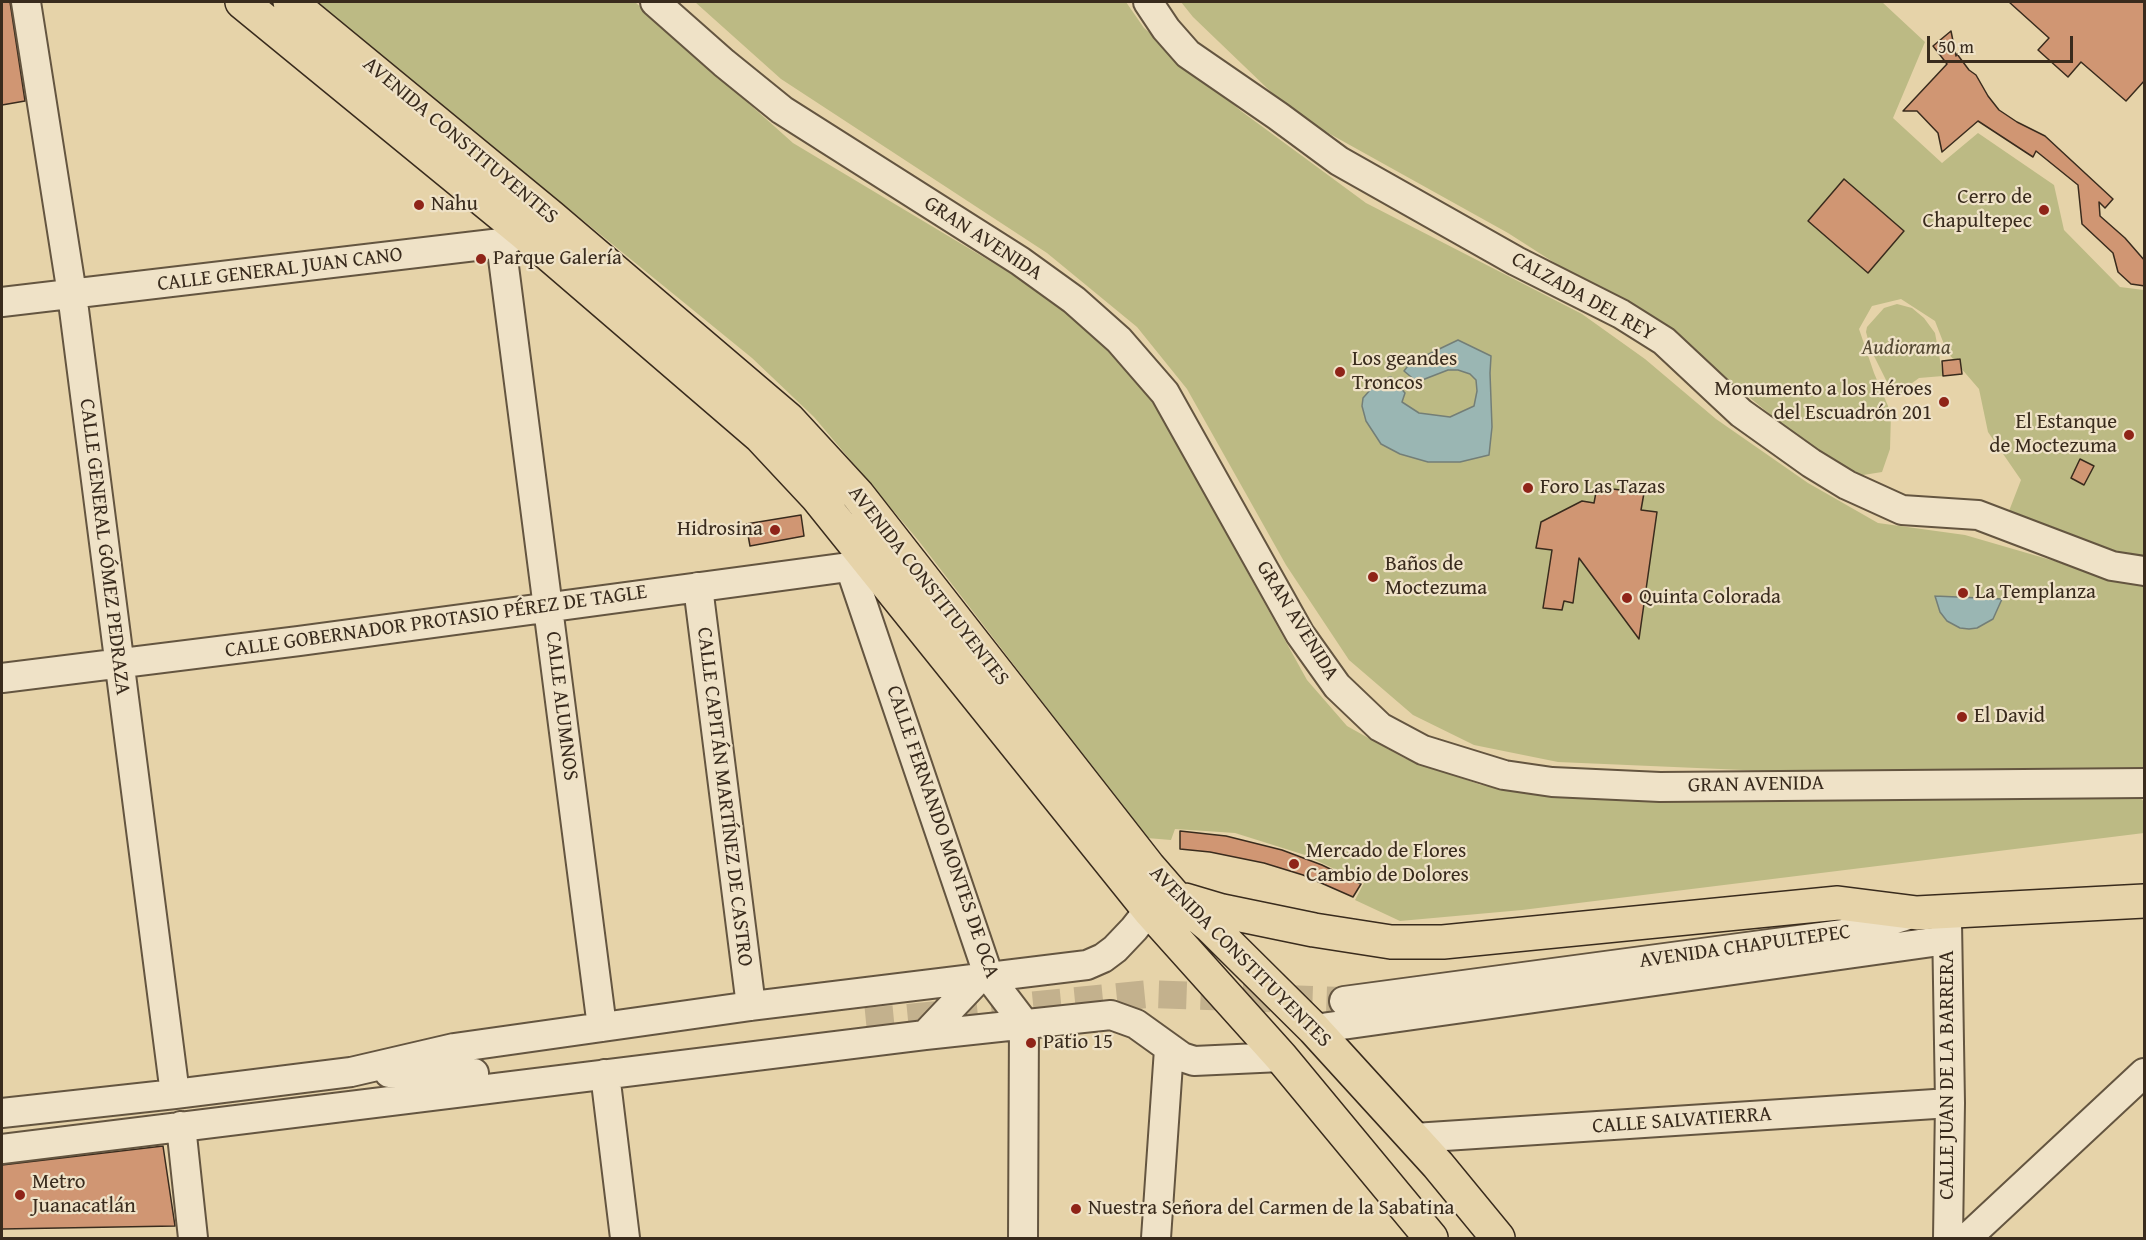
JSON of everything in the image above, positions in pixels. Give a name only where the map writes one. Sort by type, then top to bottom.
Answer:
[{"type":"main road","name":"AVENIDA CONSTITUYENTES","points":[[242,2],[526,231],[760,436],[817,497],[861,566],[1162,903],[1281,1057],[1431,1239]]},
{"type":"main road","name":"AVENIDA CONSTITUYENTES","points":[[290,2],[526,231],[788,419],[858,495],[1148,866],[1162,903],[1210,926],[1314,1029],[1414,1138],[1498,1239]]},
{"type":"main road","name":"AVENIDA CHAPULTEPEC","points":[[1937,921],[2145,901]]},
{"type":"main road","points":[[1162,903],[1199,905],[1314,930],[1390,942],[1443,942],[1838,903],[1937,921]]},
{"type":"street","name":"CALLE GENERAL GÓMEZ PEDRAZA","points":[[26,2],[72,294],[175,1094]]},
{"type":"street","name":"GRAN AVENIDA","points":[[655,2],[782,110],[1020,261],[1074,300],[1119,340],[1166,393],[1299,634],[1337,686],[1380,727],[1423,750],[1504,775],[1552,782],[1671,786],[2142,784]]},
{"type":"street","name":"CALZADA DEL REY","points":[[1148,2],[1166,29],[1188,54],[1339,161],[1516,261],[1621,314],[1664,341],[1741,413],[1811,463],[1847,485],[1902,510],[1978,515],[2112,566],[2145,571]]},
{"type":"street","name":"CALLE GENERAL JUAN CANO","points":[[2,302],[526,231]]},
{"type":"street","name":"CALLE ALUMNOS","points":[[526,231],[548,608],[602,1027]]},
{"type":"street","name":"CALLE GOBERNADOR PROTASIO PÉREZ DE TAGLE","points":[[2,678],[861,566]]},
{"type":"street","name":"CALLE FERNANDO MONTES DE OCA","points":[[861,566],[984,978],[1024,1023]]},
{"type":"street","name":"CALLE CAPITÁN MARTÍNEZ DE CASTRO","points":[[698,587],[751,1006]]},
{"type":"street","points":[[2,1113],[351,1072],[454,1048],[751,1006],[1087,965],[1103,958],[1115,949],[1162,903]]},
{"type":"street","name":"AVENIDA CHAPULTEPEC","points":[[1344,1001],[1937,921]]},
{"type":"street","name":"AVENIDA CHAPULTEPEC","points":[[1314,1029],[1937,921]]},
{"type":"street","name":"CALLE JUAN DE LA BARRERA","points":[[1937,921],[1950,1103],[1948,1239]]},
{"type":"street","points":[[925,1035],[984,978]]},
{"type":"street","points":[[2,1149],[1024,1023],[1110,1015],[1136,1024],[1169,1049],[1194,1061],[1281,1057]]},
{"type":"street","points":[[351,1072],[452,1075],[866,1022]]},
{"type":"street","points":[[1023,1239],[1024,1023]]},
{"type":"street","points":[[1156,1239],[1169,1049]]},
{"type":"street","points":[[1968,1239],[2145,1073]]},
{"type":"street","points":[[605,1074],[625,1239]]},
{"type":"street","name":"CALLE SALVATIERRA","points":[[1414,1138],[1950,1103]]},
{"type":"street","points":[[181,1126],[193,1239]]},
{"type":"green space","points":[[315,2],[635,2],[793,143],[1035,288],[1087,329],[1125,367],[1156,407],[1307,680],[1347,726],[1404,758],[1481,785],[1636,800],[2139,796],[2144,802],[2144,833],[1522,910],[1400,921],[1355,900],[1364,883],[1305,855],[1235,833],[1175,829],[1171,840],[1147,838],[918,540],[814,417],[752,358]]},
{"type":"green space","points":[[695,2],[1126,2],[1144,28],[1241,111],[1366,203],[1582,314],[1645,359],[1716,419],[1808,483],[1878,523],[1965,535],[2144,585],[2144,770],[1813,773],[1558,762],[1474,745],[1413,715],[1349,660],[1286,565],[1187,389],[1137,327],[1047,253],[781,79]]},
{"type":"green space","points":[[1181,2],[1882,2],[1925,42],[1893,118],[1942,163],[1978,133],[2054,185],[2064,230],[2120,287],[2144,290],[2144,561],[2137,562],[2076,540],[2009,511],[2021,480],[1988,432],[1979,389],[1947,352],[1935,321],[1901,299],[1872,306],[1859,329],[1891,413],[1890,449],[1882,472],[1857,476],[1816,452],[1694,352],[1508,233],[1294,114],[1193,17]]},
{"type":"green space","name":"Audiorama","points":[[1897,304],[1912,308],[1924,318],[1935,333],[1943,376],[1919,378],[1900,395],[1892,396],[1871,350],[1866,332],[1867,327],[1884,308]]},
{"type":"water","points":[[1458,340],[1491,356],[1492,427],[1489,455],[1460,462],[1428,462],[1400,454],[1381,444],[1366,421],[1362,406],[1363,398],[1379,380],[1391,377],[1405,393],[1402,402],[1419,413],[1450,417],[1474,406],[1477,391],[1476,380],[1470,374],[1448,370],[1417,382],[1404,371],[1410,363]]},
{"type":"water","points":[[1935,596],[2002,599],[1993,619],[1977,628],[1969,629],[1960,628],[1947,621],[1940,612]]},
{"type":"building","points":[[2,2],[10,2],[25,101],[2,105]]},
{"type":"building","points":[[2009,2],[2145,2],[2145,80],[2126,101],[2081,62],[2068,77],[2038,50],[2049,38]]},
{"type":"building","points":[[1951,31],[1956,56],[1957,54],[1969,70],[1976,75],[1999,110],[2045,136],[2113,199],[2105,208],[2099,202],[2100,216],[2125,238],[2145,261],[2145,286],[2131,284],[2118,272],[2113,253],[2082,224],[2078,185],[2036,151],[2033,157],[1978,121],[1942,152],[1938,133],[1917,111],[1903,111],[1947,64],[1933,46]]},
{"type":"building","points":[[1844,179],[1904,231],[1868,273],[1808,221]]},
{"type":"building","points":[[1960,359],[1962,374],[1943,376],[1942,361]]},
{"type":"building","points":[[2080,459],[2094,466],[2084,485],[2071,478]]},
{"type":"building","name":"Quinta Colorada","points":[[1597,487],[1644,493],[1641,510],[1657,512],[1639,639],[1579,558],[1573,603],[1564,601],[1562,610],[1543,608],[1552,550],[1536,548],[1541,522],[1582,501],[1594,503]]},
{"type":"building","name":"Hidrosina","points":[[801,515],[804,536],[750,546],[746,524]]},
{"type":"building","name":"Mercado de Flores Cambio de Dolores","points":[[1180,831],[1226,836],[1282,850],[1322,865],[1361,884],[1353,897],[1303,875],[1264,863],[1210,852],[1180,849]]},
{"type":"building","points":[[163,1146],[175,1226],[2,1229],[2,1165]]},
{"type":"tunnel","points":[[866,1022],[1148,994],[1344,1001]]},
{"type":"place","name":"Nahu","points":[[419,205]]},
{"type":"place","name":"Cerro de Chapultepec","points":[[2044,210]]},
{"type":"place","name":"Parque Galería","points":[[481,259]]},
{"type":"place","name":"Los geandes Troncos","points":[[1340,372]]},
{"type":"place","name":"Monumento a los Héroes del Escuadrón 201","points":[[1944,402]]},
{"type":"place","name":"El Estanque de Moctezuma","points":[[2129,435]]},
{"type":"place","name":"Foro Las Tazas","points":[[1528,488]]},
{"type":"place","name":"Hidrosina","points":[[775,530]]},
{"type":"place","name":"Baños de Moctezuma","points":[[1373,577]]},
{"type":"place","name":"La Templanza","points":[[1963,593]]},
{"type":"place","name":"Quinta Colorada","points":[[1627,598]]},
{"type":"place","name":"El David","points":[[1962,717]]},
{"type":"place","name":"Mercado de Flores Cambio de Dolores","points":[[1294,864]]},
{"type":"place","name":"Patio 15","points":[[1031,1043]]},
{"type":"place","name":"Metro Juanacatlán","points":[[20,1195]]},
{"type":"place","name":"Nuestra Señora del Carmen de la Sabatina","points":[[1076,1209]]}]
